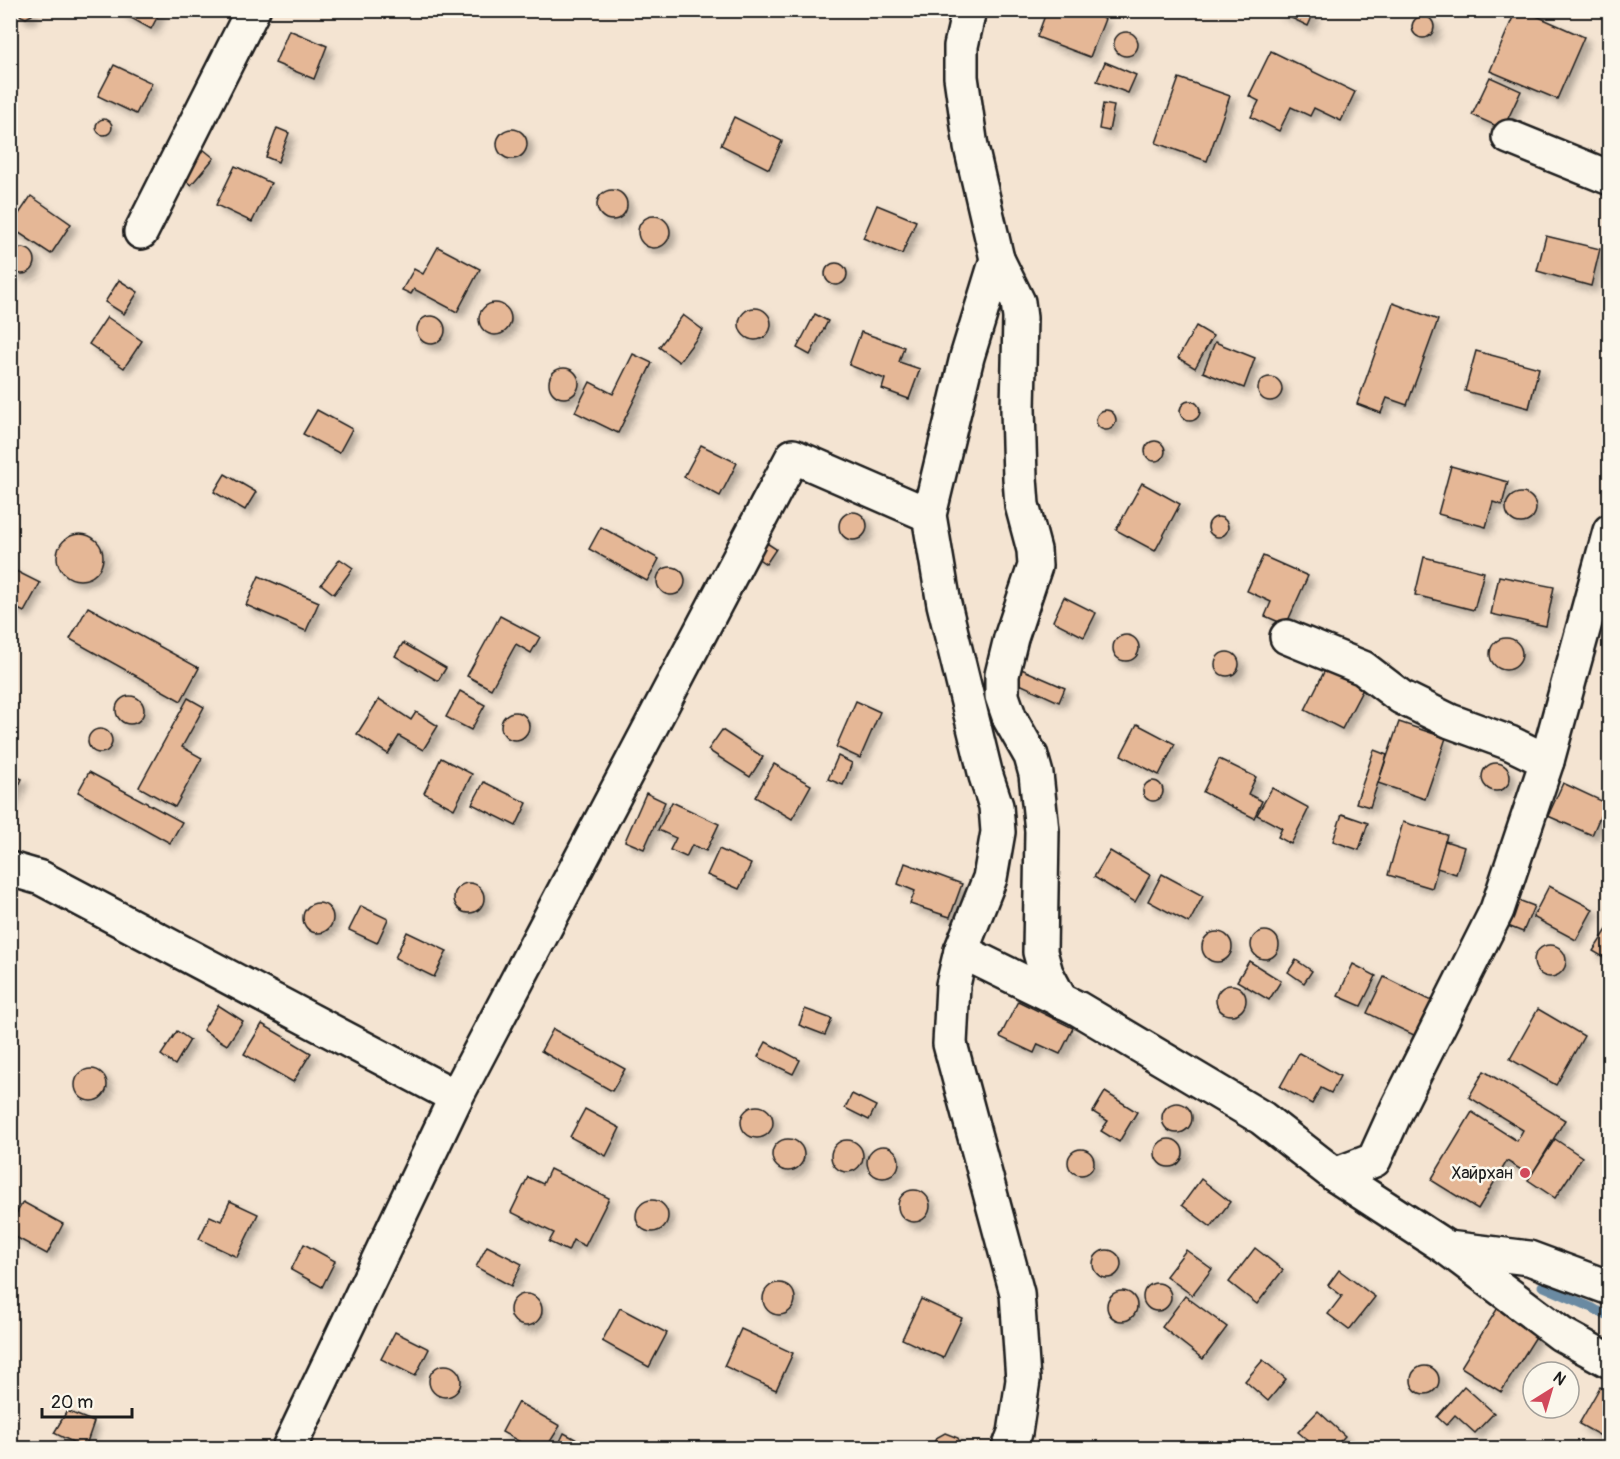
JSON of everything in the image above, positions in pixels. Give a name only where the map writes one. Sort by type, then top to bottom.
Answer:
[{"type":"street","points":[[141,232],[253,10]]},
{"type":"street","points":[[969,11],[961,46],[961,77],[971,147],[997,259],[1018,302],[1020,318],[1018,409],[1020,478],[1022,505],[1032,539],[1035,566],[1011,638],[1002,675],[1002,696],[1010,719],[1031,756],[1036,774],[1042,831],[1040,952],[1046,973],[1061,1000]]},
{"type":"street","points":[[1509,137],[1610,178]]},
{"type":"street","points":[[997,259],[967,357],[929,515],[944,603],[986,776],[996,806],[998,832],[990,878],[961,951],[953,985],[950,1044],[1017,1293],[1023,1380],[1020,1443]]},
{"type":"street","points":[[289,1449],[456,1097],[794,456],[929,515]]},
{"type":"street","points":[[1335,1175],[1374,1161],[1398,1107],[1497,910],[1547,761],[1610,531]]},
{"type":"street","points":[[1287,637],[1363,668],[1401,697],[1450,721],[1510,743],[1547,761]]},
{"type":"street","points":[[10,869],[40,878],[456,1097]]},
{"type":"street","points":[[961,951],[1061,1000],[1262,1118],[1335,1175],[1447,1248],[1561,1334],[1610,1361]]},
{"type":"street","points":[[1447,1248],[1529,1258],[1610,1288]]},
{"type":"building","points":[[17,10],[34,10],[32,15],[26,18],[21,16]]},
{"type":"building","points":[[123,10],[161,10],[151,29],[122,13]]},
{"type":"building","points":[[1047,10],[1084,10],[1105,19],[1090,57],[1037,37]]},
{"type":"building","points":[[1275,10],[1315,10],[1308,26]]},
{"type":"building","points":[[1516,10],[1523,10],[1584,37],[1557,99],[1490,71]]},
{"type":"building","points":[[1419,16],[1427,16],[1434,23],[1434,31],[1427,38],[1419,38],[1412,31],[1412,23]]},
{"type":"building","points":[[289,30],[327,46],[314,79],[275,63]]},
{"type":"building","points":[[1126,32],[1135,35],[1138,44],[1135,53],[1126,56],[1117,53],[1114,44],[1117,35]]},
{"type":"building","points":[[1271,51],[1355,92],[1341,121],[1314,108],[1310,116],[1291,107],[1279,131],[1251,117],[1259,101],[1249,96]]},
{"type":"building","points":[[1105,62],[1136,75],[1128,93],[1097,81]]},
{"type":"building","points":[[114,65],[152,83],[136,114],[98,96]]},
{"type":"building","points":[[1490,77],[1521,91],[1503,129],[1472,115]]},
{"type":"building","points":[[1179,78],[1230,96],[1207,161],[1156,143]]},
{"type":"building","points":[[1103,104],[1114,106],[1109,131],[1099,129]]},
{"type":"building","points":[[734,117],[782,141],[769,169],[721,145]]},
{"type":"building","points":[[101,119],[107,119],[112,127],[110,133],[101,135],[96,130],[96,124]]},
{"type":"building","points":[[277,128],[289,133],[278,162],[266,157]]},
{"type":"building","points":[[512,129],[518,130],[526,138],[526,150],[518,158],[512,159],[506,158],[498,150],[497,144],[498,138],[506,130]]},
{"type":"building","points":[[203,149],[214,158],[191,185],[180,176]]},
{"type":"building","points":[[235,166],[271,183],[252,222],[216,205]]},
{"type":"building","points":[[612,190],[623,194],[627,205],[623,216],[612,220],[601,216],[597,205],[601,194]]},
{"type":"building","points":[[31,196],[71,224],[51,254],[10,227]]},
{"type":"building","points":[[877,205],[916,221],[902,254],[863,238]]},
{"type":"building","points":[[654,216],[666,220],[670,232],[666,244],[654,248],[642,244],[638,232],[642,220]]},
{"type":"building","points":[[1546,236],[1600,249],[1591,286],[1537,271]]},
{"type":"building","points":[[438,247],[480,269],[457,312],[414,289],[411,294],[402,290],[414,269],[423,274]]},
{"type":"building","points":[[22,248],[31,252],[35,261],[31,270],[22,274],[13,270],[9,261],[13,252]]},
{"type":"building","points":[[836,263],[844,266],[847,274],[844,282],[836,285],[828,282],[825,274],[828,266]]},
{"type":"building","points":[[119,280],[138,292],[124,314],[105,302]]},
{"type":"building","points":[[495,303],[506,308],[511,319],[506,330],[495,335],[484,330],[479,319],[484,308]]},
{"type":"building","points":[[1393,303],[1438,320],[1407,405],[1387,398],[1381,413],[1357,404]]},
{"type":"building","points":[[755,308],[766,313],[771,324],[766,335],[755,340],[744,335],[739,324],[744,313]]},
{"type":"building","points":[[815,314],[828,321],[810,355],[797,348]]},
{"type":"building","points":[[683,315],[703,330],[679,362],[659,347]]},
{"type":"building","points":[[431,316],[441,320],[445,330],[441,340],[431,344],[421,340],[417,330],[421,320]]},
{"type":"building","points":[[107,317],[142,341],[124,368],[89,344]]},
{"type":"building","points":[[1196,326],[1213,336],[1195,368],[1178,358]]},
{"type":"building","points":[[861,332],[904,347],[899,362],[920,369],[909,399],[882,389],[885,379],[849,365]]},
{"type":"building","points":[[1215,342],[1255,358],[1244,388],[1203,372]]},
{"type":"building","points":[[1476,351],[1539,368],[1529,408],[1465,391]]},
{"type":"building","points":[[633,354],[652,363],[618,433],[575,412],[590,382],[613,394]]},
{"type":"building","points":[[564,368],[575,372],[579,383],[575,394],[564,398],[553,394],[549,383],[553,372]]},
{"type":"building","points":[[1270,377],[1275,378],[1281,384],[1281,394],[1275,400],[1270,401],[1265,400],[1259,394],[1258,389],[1259,384],[1265,378]]},
{"type":"building","points":[[1190,401],[1197,404],[1200,411],[1197,418],[1190,421],[1183,418],[1180,411],[1183,404]]},
{"type":"building","points":[[317,410],[352,429],[339,453],[303,434]]},
{"type":"building","points":[[1102,410],[1110,410],[1116,416],[1116,424],[1110,430],[1102,430],[1096,424],[1096,416]]},
{"type":"building","points":[[1151,441],[1159,441],[1165,447],[1165,455],[1159,461],[1151,461],[1145,455],[1145,447]]},
{"type":"building","points":[[701,445],[737,463],[720,496],[684,477]]},
{"type":"building","points":[[1451,466],[1508,482],[1502,505],[1493,502],[1486,527],[1438,514]]},
{"type":"building","points":[[225,474],[256,492],[245,510],[214,492]]},
{"type":"building","points":[[1142,483],[1180,504],[1155,551],[1116,530]]},
{"type":"building","points":[[1521,493],[1527,494],[1535,502],[1535,514],[1527,522],[1521,523],[1515,522],[1507,514],[1506,508],[1507,502],[1515,494]]},
{"type":"building","points":[[853,512],[863,516],[867,526],[863,536],[853,540],[843,536],[839,526],[843,516]]},
{"type":"building","points":[[1214,517],[1222,517],[1228,523],[1228,531],[1222,537],[1214,537],[1208,531],[1208,523]]},
{"type":"building","points":[[601,527],[659,559],[647,581],[589,549]]},
{"type":"building","points":[[80,534],[96,541],[103,557],[96,573],[80,580],[64,573],[57,557],[64,541]]},
{"type":"building","points":[[759,538],[776,549],[766,564],[750,553]]},
{"type":"building","points":[[1263,556],[1308,576],[1286,625],[1265,616],[1271,602],[1247,591]]},
{"type":"building","points":[[1424,557],[1484,572],[1474,610],[1415,595]]},
{"type":"building","points":[[340,559],[353,568],[334,594],[321,584]]},
{"type":"building","points":[[671,567],[681,571],[685,581],[681,591],[671,595],[661,591],[657,581],[661,571]]},
{"type":"building","points":[[10,568],[40,583],[24,612],[10,605]]},
{"type":"building","points":[[259,576],[319,602],[306,631],[246,605]]},
{"type":"building","points":[[1499,576],[1554,587],[1546,626],[1491,614]]},
{"type":"building","points":[[1064,597],[1096,613],[1084,637],[1053,621]]},
{"type":"building","points":[[88,607],[199,668],[181,701],[70,639]]},
{"type":"building","points":[[500,616],[540,637],[531,653],[516,644],[491,689],[467,676]]},
{"type":"building","points":[[1126,635],[1135,639],[1139,648],[1135,657],[1126,661],[1117,657],[1113,648],[1117,639]]},
{"type":"building","points":[[1506,638],[1517,643],[1522,654],[1517,665],[1506,670],[1495,665],[1490,654],[1495,643]]},
{"type":"building","points":[[403,643],[446,668],[438,681],[395,656]]},
{"type":"building","points":[[1227,652],[1235,656],[1239,664],[1235,672],[1227,676],[1219,672],[1215,664],[1219,656]]},
{"type":"building","points":[[1327,666],[1365,685],[1342,729],[1305,710]]},
{"type":"building","points":[[1019,668],[1065,688],[1059,702],[1013,681]]},
{"type":"building","points":[[460,691],[485,705],[471,730],[446,717]]},
{"type":"building","points":[[130,696],[140,700],[144,710],[140,720],[130,724],[120,720],[116,710],[120,700]]},
{"type":"building","points":[[188,698],[204,707],[182,747],[202,758],[175,807],[139,787]]},
{"type":"building","points":[[379,699],[411,720],[416,712],[438,726],[423,750],[399,736],[388,754],[357,734]]},
{"type":"building","points":[[856,701],[880,712],[860,758],[836,747]]},
{"type":"building","points":[[515,712],[525,716],[529,726],[525,736],[515,740],[505,736],[501,726],[505,716]]},
{"type":"building","points":[[1399,722],[1446,738],[1425,799],[1378,783]]},
{"type":"building","points":[[1137,724],[1175,744],[1159,775],[1121,755]]},
{"type":"building","points":[[100,729],[109,732],[112,741],[109,750],[100,753],[91,750],[88,741],[91,732]]},
{"type":"building","points":[[722,730],[763,757],[750,777],[708,750]]},
{"type":"building","points":[[1374,750],[1387,755],[1370,807],[1356,803]]},
{"type":"building","points":[[838,756],[852,763],[843,785],[828,779]]},
{"type":"building","points":[[441,758],[472,774],[454,809],[424,793]]},
{"type":"building","points":[[1219,759],[1256,777],[1248,794],[1262,801],[1254,818],[1203,792]]},
{"type":"building","points":[[1496,763],[1506,767],[1510,777],[1506,787],[1496,791],[1486,787],[1482,777],[1486,767]]},
{"type":"building","points":[[774,764],[811,785],[792,819],[755,797]]},
{"type":"building","points":[[89,772],[182,822],[170,843],[78,792]]},
{"type":"building","points":[[10,774],[22,779],[10,805]]},
{"type":"building","points":[[1149,781],[1157,781],[1163,787],[1163,795],[1157,801],[1149,801],[1143,795],[1143,787]]},
{"type":"building","points":[[484,782],[527,803],[516,826],[472,804]]},
{"type":"building","points":[[1563,783],[1606,803],[1592,835],[1548,816]]},
{"type":"building","points":[[1272,788],[1309,808],[1291,844],[1278,837],[1282,828],[1257,815]]},
{"type":"building","points":[[646,793],[665,802],[644,849],[625,841]]},
{"type":"building","points":[[672,802],[719,824],[706,851],[692,845],[686,857],[670,850],[676,838],[658,830]]},
{"type":"building","points":[[1342,814],[1368,823],[1359,850],[1333,841]]},
{"type":"building","points":[[1403,822],[1447,835],[1432,888],[1388,875]]},
{"type":"building","points":[[1445,841],[1464,847],[1456,874],[1437,868]]},
{"type":"building","points":[[719,849],[751,864],[739,889],[707,875]]},
{"type":"building","points":[[1110,851],[1150,875],[1135,902],[1094,877]]},
{"type":"building","points":[[905,863],[962,884],[950,917],[910,904],[915,891],[898,884]]},
{"type":"building","points":[[1162,874],[1203,896],[1189,923],[1148,901]]},
{"type":"building","points":[[469,883],[475,884],[483,892],[483,904],[475,912],[469,913],[463,912],[455,904],[454,898],[455,892],[463,884]]},
{"type":"building","points":[[1549,886],[1593,909],[1576,940],[1533,917]]},
{"type":"building","points":[[1513,898],[1534,906],[1523,932],[1503,924]]},
{"type":"building","points":[[318,903],[329,907],[333,918],[329,929],[318,933],[307,929],[303,918],[307,907]]},
{"type":"building","points":[[361,906],[388,919],[377,943],[349,930]]},
{"type":"building","points":[[1610,925],[1610,961],[1593,951]]},
{"type":"building","points":[[1265,931],[1275,935],[1279,945],[1275,955],[1265,959],[1255,955],[1251,945],[1255,935]]},
{"type":"building","points":[[407,932],[447,951],[434,977],[395,958]]},
{"type":"building","points":[[1217,932],[1223,933],[1231,941],[1231,953],[1223,961],[1217,962],[1211,961],[1203,953],[1202,947],[1203,941],[1211,933]]},
{"type":"building","points":[[1550,945],[1561,950],[1566,961],[1561,972],[1550,977],[1539,972],[1534,961],[1539,950]]},
{"type":"building","points":[[1296,960],[1312,971],[1304,983],[1288,972]]},
{"type":"building","points":[[1249,961],[1281,981],[1269,1000],[1237,981]]},
{"type":"building","points":[[1353,964],[1376,976],[1361,1006],[1338,996]]},
{"type":"building","points":[[1384,977],[1432,1001],[1416,1036],[1367,1013]]},
{"type":"building","points":[[1231,985],[1242,989],[1246,1000],[1242,1011],[1231,1015],[1220,1011],[1216,1000],[1220,989]]},
{"type":"building","points":[[1018,1001],[1073,1028],[1060,1054],[1038,1044],[1034,1053],[1000,1037]]},
{"type":"building","points":[[218,1005],[243,1021],[227,1045],[203,1030]]},
{"type":"building","points":[[805,1009],[832,1019],[825,1035],[799,1025]]},
{"type":"building","points":[[1538,1009],[1584,1036],[1556,1085],[1510,1059]]},
{"type":"building","points":[[262,1024],[311,1053],[293,1082],[244,1054]]},
{"type":"building","points":[[553,1029],[625,1069],[612,1091],[541,1051]]},
{"type":"building","points":[[177,1031],[190,1040],[175,1065],[161,1055]]},
{"type":"building","points":[[766,1042],[800,1060],[793,1074],[758,1057]]},
{"type":"building","points":[[1299,1053],[1340,1076],[1331,1093],[1321,1088],[1312,1104],[1280,1087]]},
{"type":"building","points":[[91,1069],[103,1073],[107,1085],[103,1097],[91,1101],[79,1097],[75,1085],[79,1073]]},
{"type":"building","points":[[1484,1071],[1565,1120],[1531,1176],[1507,1161],[1478,1209],[1431,1180],[1472,1112],[1517,1141],[1523,1130],[1469,1097]]},
{"type":"building","points":[[1610,1075],[1610,1101],[1603,1089]]},
{"type":"building","points":[[1105,1092],[1137,1112],[1119,1142],[1101,1131],[1108,1121],[1093,1112]]},
{"type":"building","points":[[852,1094],[876,1106],[869,1120],[845,1108]]},
{"type":"building","points":[[1177,1103],[1188,1107],[1192,1118],[1188,1129],[1177,1133],[1166,1129],[1162,1118],[1166,1107]]},
{"type":"building","points":[[757,1106],[768,1111],[773,1122],[768,1133],[757,1138],[746,1133],[741,1122],[746,1111]]},
{"type":"building","points":[[585,1109],[620,1128],[606,1156],[570,1137]]},
{"type":"building","points":[[788,1139],[799,1144],[804,1155],[799,1166],[788,1171],[777,1166],[772,1155],[777,1144]]},
{"type":"building","points":[[1169,1139],[1179,1143],[1183,1153],[1179,1163],[1169,1167],[1159,1163],[1155,1153],[1159,1143]]},
{"type":"building","points":[[1555,1139],[1582,1157],[1555,1198],[1528,1180]]},
{"type":"building","points":[[847,1140],[858,1145],[863,1156],[858,1167],[847,1172],[836,1167],[831,1156],[836,1145]]},
{"type":"building","points":[[883,1146],[894,1151],[899,1162],[894,1173],[883,1178],[872,1173],[867,1162],[872,1151]]},
{"type":"building","points":[[1081,1149],[1090,1153],[1094,1162],[1090,1171],[1081,1175],[1072,1171],[1068,1162],[1072,1153]]},
{"type":"building","points":[[550,1169],[609,1198],[585,1246],[573,1240],[568,1251],[549,1242],[554,1233],[511,1212],[528,1177],[543,1184]]},
{"type":"building","points":[[1201,1179],[1230,1202],[1211,1227],[1182,1205]]},
{"type":"building","points":[[914,1190],[925,1195],[930,1206],[925,1217],[914,1222],[903,1217],[898,1206],[903,1195]]},
{"type":"building","points":[[652,1200],[663,1205],[668,1216],[663,1227],[652,1232],[641,1227],[636,1216],[641,1205]]},
{"type":"building","points":[[230,1201],[258,1214],[237,1257],[199,1239],[210,1216],[221,1221]]},
{"type":"building","points":[[23,1202],[63,1224],[47,1254],[10,1234],[10,1224]]},
{"type":"building","points":[[304,1244],[335,1261],[322,1287],[291,1270]]},
{"type":"building","points":[[487,1246],[522,1264],[511,1286],[476,1267]]},
{"type":"building","points":[[1255,1248],[1283,1270],[1257,1304],[1229,1282]]},
{"type":"building","points":[[1107,1250],[1117,1254],[1121,1264],[1117,1274],[1107,1278],[1097,1274],[1093,1264],[1097,1254]]},
{"type":"building","points":[[1186,1250],[1212,1269],[1192,1295],[1166,1276]]},
{"type":"building","points":[[1339,1270],[1375,1297],[1349,1330],[1328,1314],[1342,1296],[1328,1285]]},
{"type":"building","points":[[779,1283],[790,1288],[795,1299],[790,1310],[779,1315],[768,1310],[763,1299],[768,1288]]},
{"type":"building","points":[[1157,1283],[1167,1287],[1171,1297],[1167,1307],[1157,1311],[1147,1307],[1143,1297],[1147,1287]]},
{"type":"building","points":[[1122,1291],[1128,1292],[1136,1300],[1136,1312],[1128,1320],[1122,1321],[1116,1320],[1108,1312],[1107,1306],[1108,1300],[1116,1292]]},
{"type":"building","points":[[526,1294],[537,1299],[542,1310],[537,1321],[526,1326],[515,1321],[510,1310],[515,1299]]},
{"type":"building","points":[[1185,1296],[1227,1327],[1203,1359],[1162,1327]]},
{"type":"building","points":[[921,1299],[962,1318],[943,1358],[902,1339]]},
{"type":"building","points":[[1499,1306],[1539,1332],[1501,1392],[1461,1367]]},
{"type":"building","points":[[620,1308],[667,1333],[649,1367],[602,1341]]},
{"type":"building","points":[[741,1329],[793,1353],[776,1390],[724,1366]]},
{"type":"building","points":[[395,1332],[429,1349],[415,1376],[381,1359]]},
{"type":"building","points":[[1263,1360],[1286,1379],[1268,1401],[1245,1381]]},
{"type":"building","points":[[445,1365],[456,1370],[461,1381],[456,1392],[445,1397],[434,1392],[429,1381],[434,1370]]},
{"type":"building","points":[[1425,1366],[1435,1370],[1439,1380],[1435,1390],[1425,1394],[1415,1390],[1411,1380],[1415,1370]]},
{"type":"building","points":[[1464,1386],[1494,1413],[1475,1433],[1455,1415],[1446,1425],[1437,1417]]},
{"type":"building","points":[[1600,1387],[1610,1393],[1610,1441],[1579,1424]]},
{"type":"building","points":[[518,1402],[560,1426],[546,1448],[531,1448],[502,1432]]},
{"type":"building","points":[[67,1411],[94,1422],[85,1448],[54,1433]]},
{"type":"building","points":[[1318,1411],[1345,1436],[1334,1448],[1317,1448],[1298,1432]]},
{"type":"building","points":[[564,1433],[592,1448],[557,1448]]},
{"type":"building","points":[[945,1433],[958,1438],[962,1448],[932,1448],[936,1438]]},
{"type":"waterway","points":[[1542,1286],[1593,1308],[1610,1318]]},
{"type":"place","name":"Хайрхан","points":[[1525,1173]]}]
